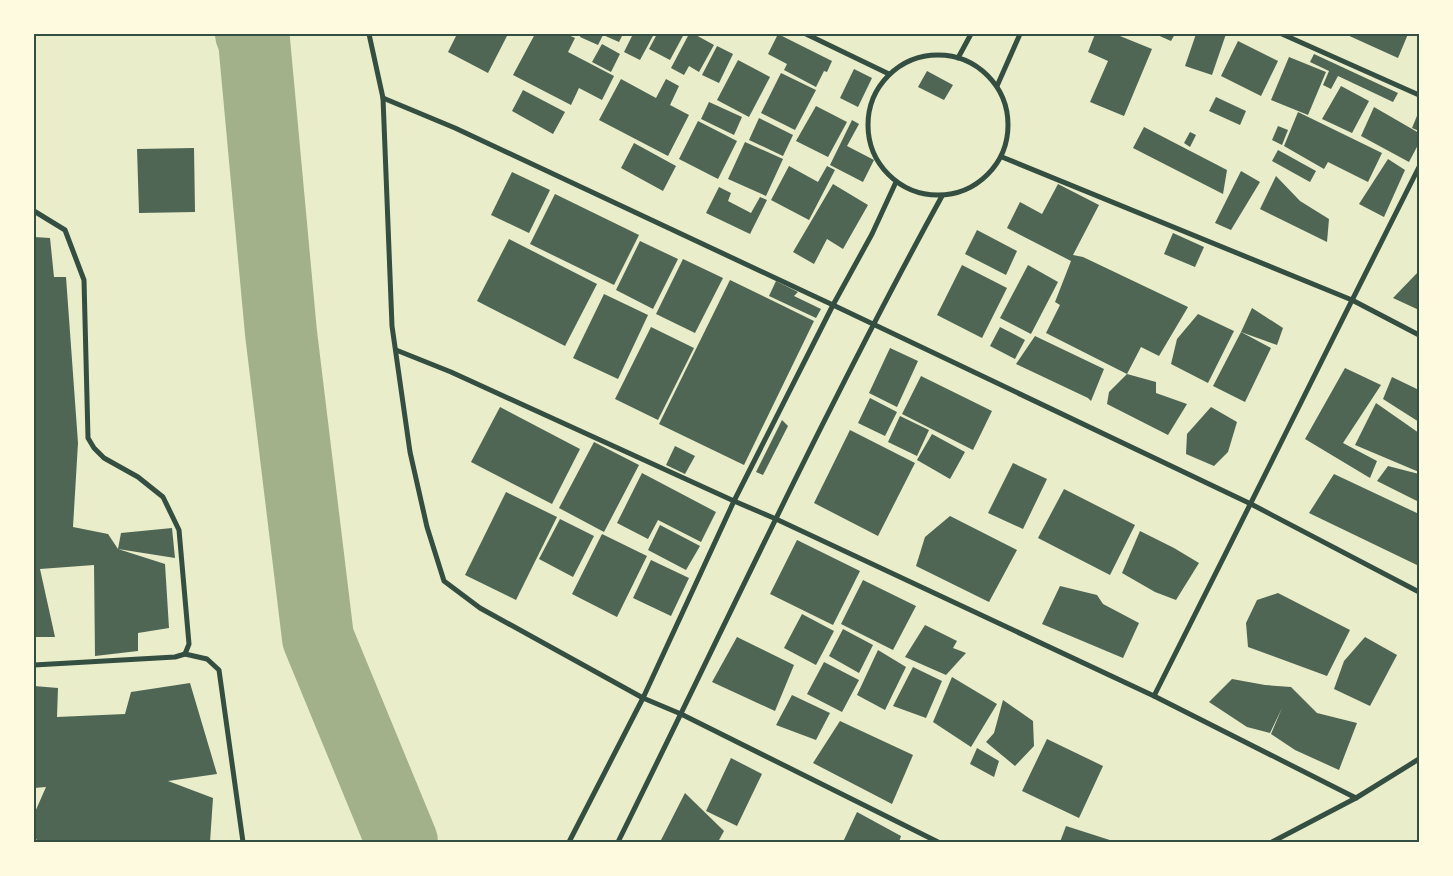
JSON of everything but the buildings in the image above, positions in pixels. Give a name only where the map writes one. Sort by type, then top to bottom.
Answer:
[{"type":"street","points":[[369,34],[383,98],[392,326],[410,452],[427,526],[444,581],[480,608],[642,698],[681,714],[938,842]]},
{"type":"street","points":[[806,34],[889,74]]},
{"type":"street","points":[[958,58],[971,34]]},
{"type":"street","points":[[997,86],[1020,34]]},
{"type":"street","points":[[1282,34],[1419,95]]},
{"type":"street","points":[[934,55],[958,58],[980,69],[997,86],[1007,109],[1008,133],[1002,157],[987,176],[967,190],[942,196],[918,193],[896,182],[879,164],[870,142],[868,117],[875,94],[889,74],[910,60],[934,55]]},
{"type":"street","points":[[383,98],[455,128],[1251,504],[1419,592]]},
{"type":"street","points":[[1002,157],[1352,300],[1419,335]]},
{"type":"street","points":[[1154,696],[1419,168]]},
{"type":"street","points":[[569,842],[642,698],[734,501],[833,305],[872,234],[896,182]]},
{"type":"street","points":[[618,842],[873,324],[942,196]]},
{"type":"street","points":[[34,211],[65,230],[84,280],[88,438],[94,448],[104,458],[138,477],[163,497],[179,530],[189,644],[184,654]]},
{"type":"street","points":[[396,350],[451,372],[776,519],[1154,696],[1356,798]]},
{"type":"street","points":[[34,666],[175,657],[184,654],[206,659],[219,670],[243,842]]},
{"type":"street","points":[[1272,842],[1356,798],[1419,759]]},
{"type":"waterway","points":[[251,34],[254,40],[281,333],[318,638],[402,842]]}]
